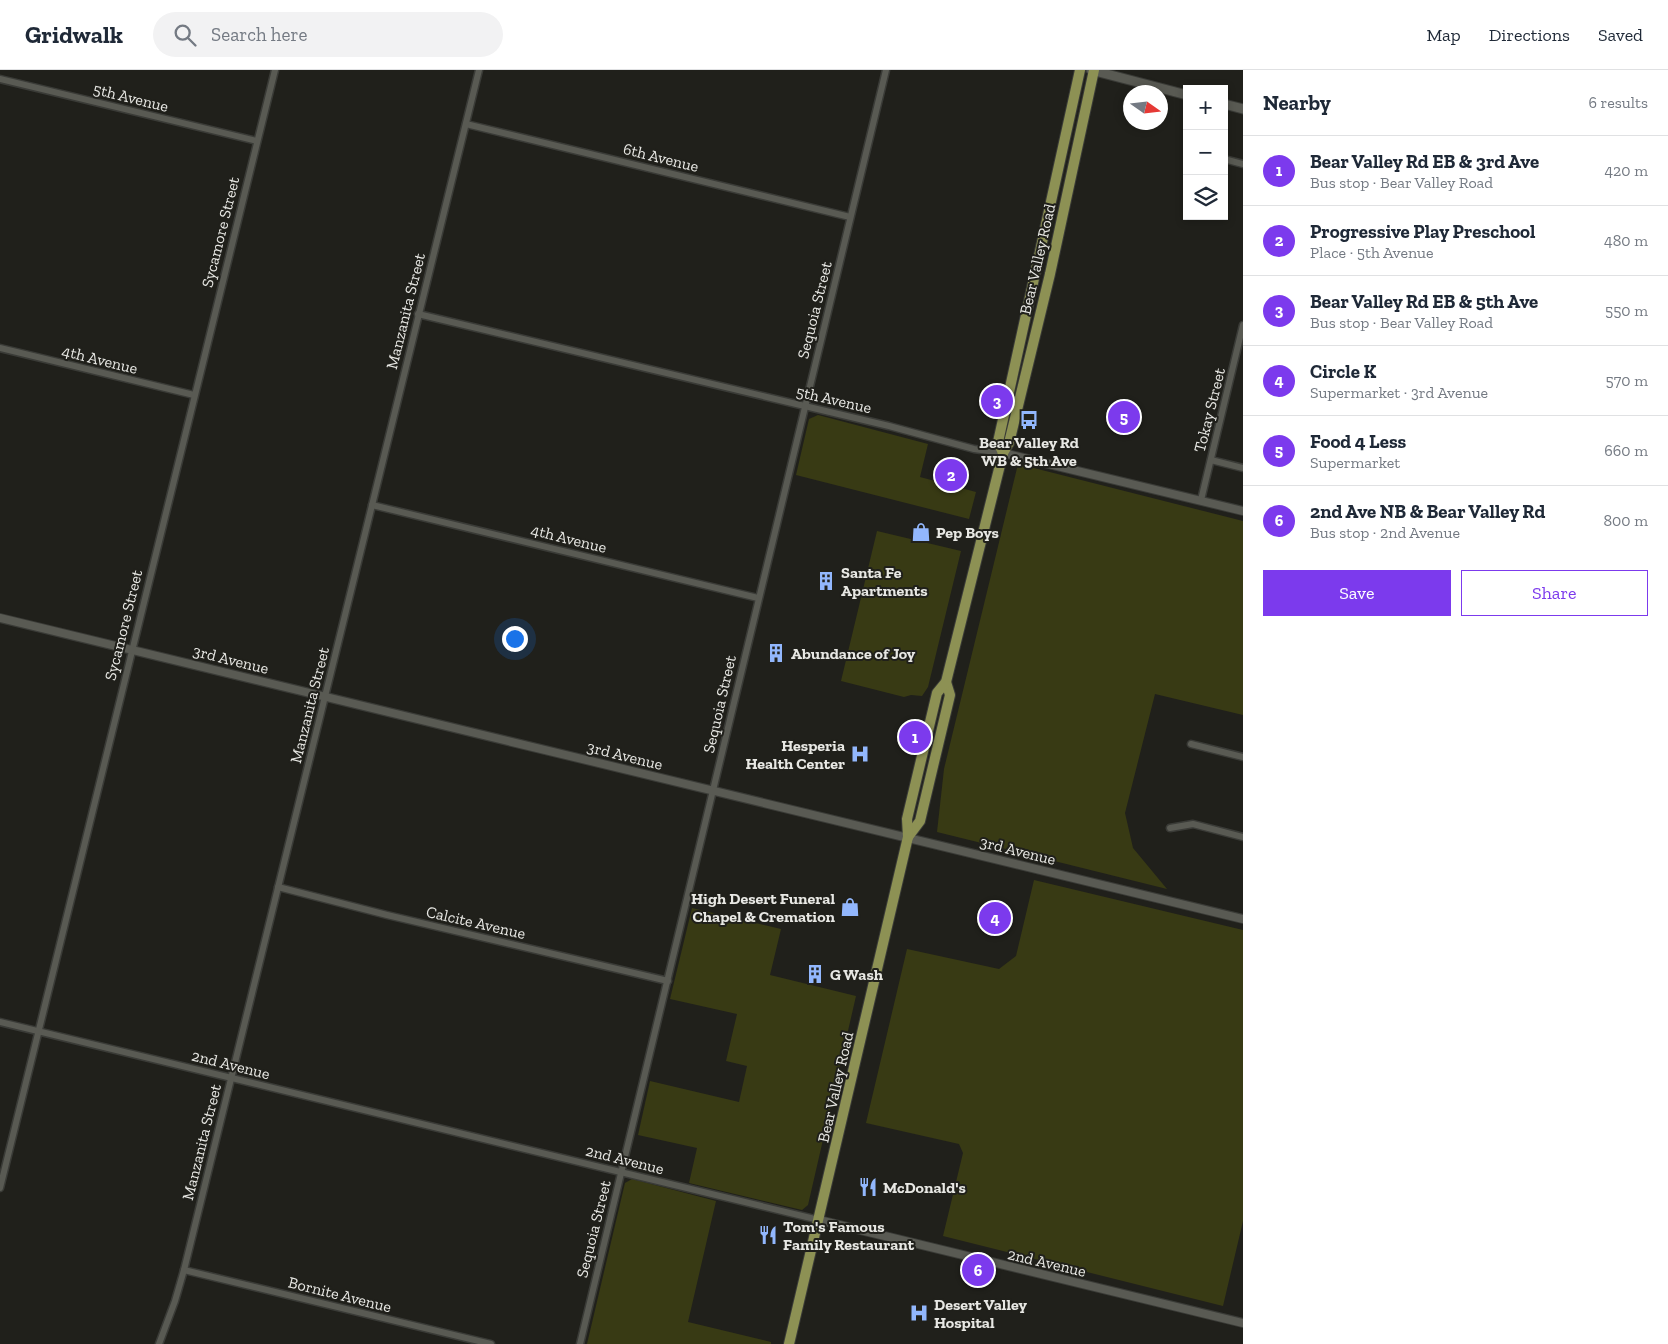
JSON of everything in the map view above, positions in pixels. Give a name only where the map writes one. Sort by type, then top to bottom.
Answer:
[{"type":"main road","name":"Bear Valley Road","points":[[1003,453],[998,442],[1080,70]]},
{"type":"main road","name":"Bear Valley Road","points":[[789,1344],[908,838],[907,819],[937,693],[946,682],[1003,453],[1009,443],[1050,274],[1093,70]]},
{"type":"main road","points":[[1093,70],[1183,94]]},
{"type":"main road","points":[[1228,105],[1243,109]]},
{"type":"main road","points":[[1050,274],[1045,271],[1044,266],[1054,219],[1053,196]]},
{"type":"street","name":"Sycamore Street","points":[[0,1188],[274,70]]},
{"type":"street","name":"Manzanita Street","points":[[159,1344],[184,1270],[479,70]]},
{"type":"street","name":"Sequoia Street","points":[[580,1344],[886,70]]},
{"type":"street","name":"5th Avenue","points":[[0,79],[256,141]]},
{"type":"street","name":"6th Avenue","points":[[466,124],[850,217]]},
{"type":"street","points":[[1228,160],[1243,164]]},
{"type":"street","name":"5th Avenue","points":[[418,314],[974,448],[1003,453],[1243,510]]},
{"type":"street","name":"Tokay Street","points":[[1201,500],[1243,325]]},
{"type":"street","name":"4th Avenue","points":[[0,348],[194,395]]},
{"type":"street","points":[[1211,460],[1243,468]]},
{"type":"street","name":"4th Avenue","points":[[372,505],[758,598]]},
{"type":"street","name":"3rd Avenue","points":[[0,618],[325,695],[1243,919]]},
{"type":"street","points":[[1191,744],[1243,757]]},
{"type":"street","points":[[1170,828],[1192,824],[1243,837]]},
{"type":"street","name":"Calcite Avenue","points":[[278,887],[386,915],[668,981]]},
{"type":"street","name":"2nd Avenue","points":[[0,1022],[1243,1323]]},
{"type":"street","name":"Bornite Avenue","points":[[184,1270],[491,1344]]},
{"type":"green space","points":[[818,415],[928,444],[920,477],[976,492],[969,519],[796,475],[809,419]]},
{"type":"green space","points":[[1018,464],[1243,521],[1243,715],[1155,694],[1125,813],[1133,848],[1167,889],[937,832],[944,769]]},
{"type":"green space","points":[[877,531],[961,551],[928,687],[922,696],[911,695],[904,697],[841,681]]},
{"type":"green space","points":[[1034,880],[1243,930],[1243,1221],[1223,1306],[943,1236],[963,1153],[959,1144],[866,1123],[907,949],[999,969],[1016,956]]},
{"type":"green space","points":[[692,908],[781,929],[770,975],[856,996],[808,1205],[802,1210],[689,1183],[697,1148],[638,1135],[650,1081],[739,1102],[747,1066],[726,1061],[737,1014],[670,999]]},
{"type":"green space","points":[[632,1179],[716,1201],[688,1322],[771,1342],[771,1344],[587,1344],[625,1183]]},
{"type":"place","name":"Bear Valley Rd EB & 5th Ave","points":[[997,401]]},
{"type":"place","name":"Food 4 Less","points":[[1124,417]]},
{"type":"place","name":"Bear Valley Rd WB & 5th Ave","points":[[1029,420]]},
{"type":"place","name":"Progressive Play Preschool","points":[[951,475]]},
{"type":"place","name":"Pep Boys","points":[[921,532]]},
{"type":"place","name":"Santa Fe Apartments","points":[[826,581]]},
{"type":"place","name":"Abundance of Joy","points":[[776,653]]},
{"type":"place","name":"Bear Valley Rd EB & 3rd Ave","points":[[915,737]]},
{"type":"place","name":"Hesperia Health Center","points":[[860,754]]},
{"type":"place","name":"High Desert Funeral Chapel & Cremation","points":[[850,907]]},
{"type":"place","name":"Circle K","points":[[995,918]]},
{"type":"place","name":"G Wash","points":[[815,974]]},
{"type":"place","name":"McDonald's","points":[[868,1187]]},
{"type":"place","name":"Tom's Famous Family Restaurant","points":[[768,1235]]},
{"type":"place","name":"2nd Ave NB & Bear Valley Rd","points":[[978,1270]]},
{"type":"place","name":"Desert Valley Hospital","points":[[919,1313]]}]
